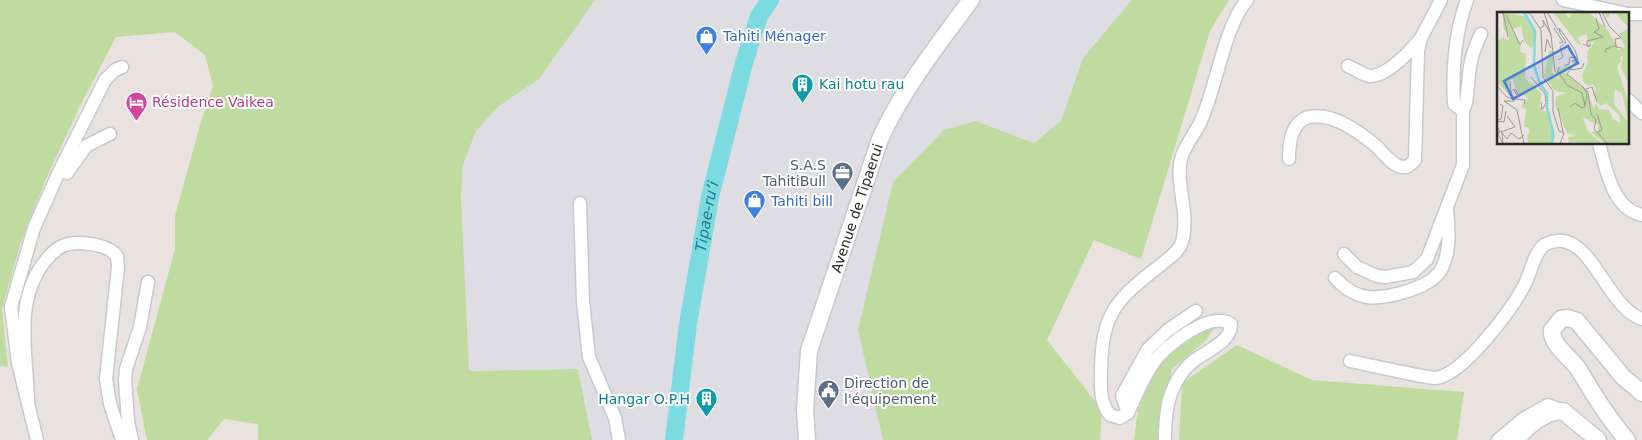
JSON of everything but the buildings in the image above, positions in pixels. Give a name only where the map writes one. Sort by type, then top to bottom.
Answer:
[{"type":"main road","name":"Avenue de Tipaerui","points":[[807,440],[805,410],[808,351],[880,139],[894,112],[942,38],[971,0]]},
{"type":"main road","points":[[1627,440],[1601,407],[1579,370],[1554,340],[1552,330],[1556,323],[1568,318],[1578,321],[1623,377],[1642,393]]},
{"type":"main road","points":[[1516,440],[1525,430],[1553,411],[1563,411],[1598,440]]},
{"type":"street","points":[[1165,440],[1167,409],[1172,391],[1190,364],[1225,339],[1231,331],[1231,324],[1226,320],[1218,319],[1208,322],[1172,343],[1154,361],[1128,414],[1120,418],[1110,416],[1102,400],[1101,356],[1104,330],[1110,314],[1120,298],[1175,253],[1182,243],[1184,199],[1180,175],[1181,158],[1201,121],[1232,28],[1241,8],[1247,0]]},
{"type":"street","points":[[1348,66],[1369,76],[1380,75],[1406,54],[1421,38],[1441,0]]},
{"type":"street","points":[[1463,108],[1457,108],[1454,104],[1454,88],[1457,45],[1467,0]]},
{"type":"street","points":[[1563,0],[1619,12]]},
{"type":"street","points":[[1344,254],[1357,267],[1378,276],[1413,272],[1427,260],[1463,165],[1463,108],[1466,103],[1468,71],[1472,52],[1481,34]]},
{"type":"street","points":[[1289,159],[1289,141],[1299,123],[1306,118],[1320,115],[1346,125],[1374,145],[1393,162],[1402,167],[1410,166],[1414,160],[1417,76],[1421,38]]},
{"type":"street","points":[[37,440],[18,363],[10,307],[21,266],[38,219],[106,80],[115,70],[122,67]]},
{"type":"street","points":[[1630,102],[1642,113]]},
{"type":"street","points":[[21,266],[27,262],[49,207],[73,162],[86,146],[110,134]]},
{"type":"street","points":[[1599,145],[1615,194],[1624,205],[1635,213],[1642,215]]},
{"type":"street","points":[[580,203],[584,302],[589,357],[615,418],[619,440]]},
{"type":"street","points":[[1335,278],[1352,293],[1374,298],[1385,298],[1424,286],[1439,274],[1447,250],[1449,234],[1447,206]]},
{"type":"street","points":[[1350,361],[1436,378],[1465,362],[1501,322],[1525,286],[1536,257],[1544,246],[1552,242],[1563,241],[1583,253],[1602,280],[1632,316],[1642,319]]},
{"type":"street","points":[[28,401],[25,314],[27,299],[38,270],[56,249],[66,244],[89,244],[110,250],[117,256],[118,267],[106,379],[110,404],[122,440]]},
{"type":"street","points":[[132,440],[128,421],[126,374],[140,327],[148,282]]},
{"type":"street","points":[[1128,414],[1122,396],[1148,349],[1168,330],[1196,311]]},
{"type":"street","points":[[1498,440],[1523,419],[1548,405],[1563,411]]},
{"type":"shaded area","points":[[595,0],[1132,0],[1083,58],[1061,121],[1034,143],[976,121],[858,330],[883,440],[592,440],[578,369],[469,371],[461,196],[463,165],[476,131],[499,106],[539,79]]},
{"type":"green space","points":[[0,0],[595,0],[539,79],[499,106],[476,131],[463,165],[461,196],[469,371],[578,369],[592,440],[258,440],[258,424],[224,419],[207,440],[147,440],[137,389],[175,249],[175,216],[200,125],[213,86],[205,55],[175,32],[116,37],[80,106],[46,179],[21,242],[2,309],[8,367],[0,366]]},
{"type":"green space","points":[[1132,0],[1229,0],[1210,31],[1141,259],[1094,240],[1047,340],[1102,410],[1100,440],[883,440],[858,330],[893,182],[944,130],[976,121],[1034,143],[1061,121],[1083,58]]},
{"type":"green space","points":[[1219,322],[1204,342],[1172,369],[1159,440],[1134,440],[1138,410],[1155,365],[1182,337]]},
{"type":"green space","points":[[1237,345],[1312,380],[1464,392],[1457,440],[1179,440],[1182,383]]},
{"type":"waterway","name":"Tipae-ru’i","points":[[674,440],[688,324],[710,197],[744,63],[759,16],[770,0]]},
{"type":"place","name":"Tahiti Ménager","points":[[707,55]]},
{"type":"place","name":"Kai hotu rau","points":[[803,103]]},
{"type":"place","name":"Résidence Vaikea","points":[[136,121]]},
{"type":"place","name":"S.A.S TahitiBull","points":[[842,192]]},
{"type":"place","name":"Tahiti bill","points":[[755,220]]},
{"type":"place","name":"Direction de l'équipement","points":[[828,410]]},
{"type":"place","name":"Hangar O.P.H","points":[[706,418]]}]
